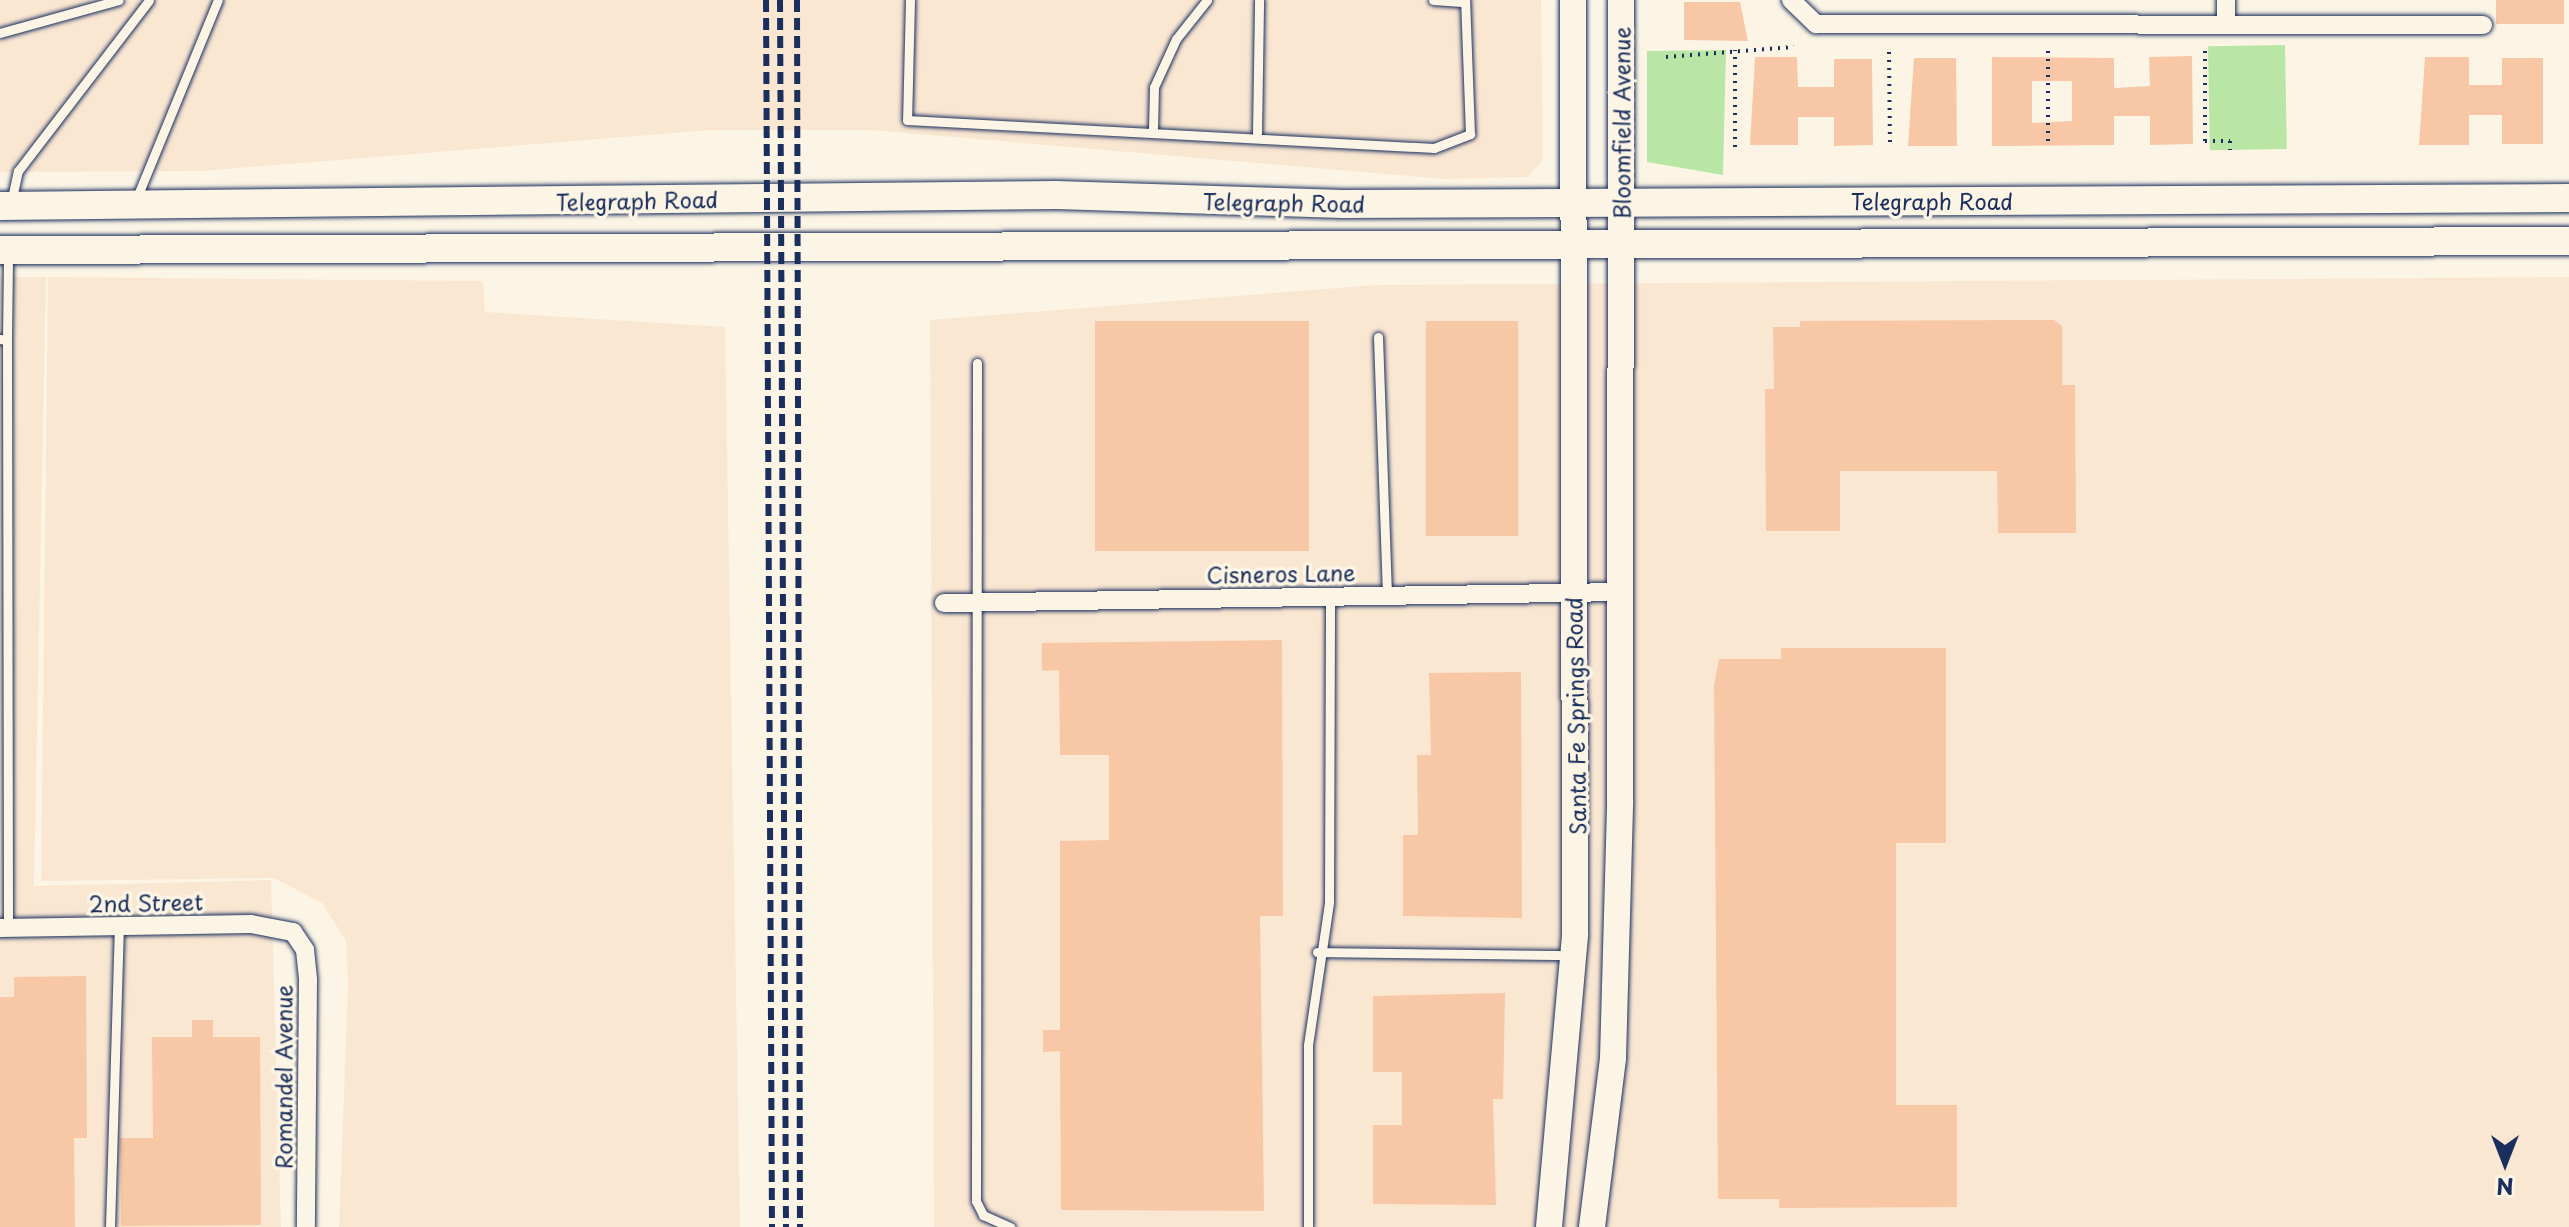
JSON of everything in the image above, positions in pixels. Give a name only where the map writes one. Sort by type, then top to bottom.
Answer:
[{"type":"main road","points":[[1573,0],[1573,203]]},
{"type":"main road","name":"Bloomfield Avenue","points":[[1621,0],[1622,245]]},
{"type":"main road","name":"Telegraph Road","points":[[5,206],[1056,195],[1573,203],[2569,198]]},
{"type":"main road","name":"Santa Fe Springs Road","points":[[1549,1227],[1574,955],[1573,203]]},
{"type":"main road","name":"Telegraph Road","points":[[4,250],[2569,241]]},
{"type":"main road","name":"Santa Fe Springs Road","points":[[1592,1227],[1613,1058],[1622,245]]},
{"type":"street","points":[[1791,0],[1816,24],[2483,25]]},
{"type":"street","points":[[2226,0],[2226,24]]},
{"type":"street","name":"Cisneros Lane","points":[[944,603],[1620,592]]},
{"type":"street","name":"2nd Street","points":[[4,927],[251,924],[293,932]]},
{"type":"street","name":"Romandel Avenue","points":[[293,932],[305,950],[308,980],[306,1227]]},
{"type":"lane","points":[[0,33],[119,0]]},
{"type":"lane","points":[[5,206],[18,171],[149,0]]},
{"type":"lane","points":[[134,205],[218,0]]},
{"type":"lane","points":[[910,0],[907,120],[1257,133],[1434,148],[1470,134],[1465,1],[1433,0]]},
{"type":"lane","points":[[1153,129],[1154,87],[1176,39],[1207,0]]},
{"type":"lane","points":[[1257,133],[1259,0]]},
{"type":"lane","points":[[4,250],[4,927]]},
{"type":"lane","points":[[1378,337],[1387,596]]},
{"type":"lane","points":[[977,363],[976,1201],[983,1215],[1010,1227]]},
{"type":"lane","points":[[1308,1227],[1308,1045],[1317,952],[1329,902],[1330,596]]},
{"type":"lane","points":[[110,1227],[119,927]]},
{"type":"lane","points":[[1317,952],[1574,955]]},
{"type":"lane","points":[[979,1227],[983,1215]]},
{"type":"path","points":[[1666,57],[1794,47]]},
{"type":"path","points":[[1735,50],[1735,147]]},
{"type":"path","points":[[2048,51],[2048,141]]},
{"type":"path","points":[[2205,51],[2205,141],[2230,141],[2230,150]]},
{"type":"path","points":[[1889,52],[1890,145]]},
{"type":"shaded area","points":[[0,0],[1541,0],[1543,160],[1528,177],[1444,179],[871,130],[711,130],[201,171],[0,172]]},
{"type":"shaded area","points":[[0,277],[46,277],[34,886],[271,880],[281,1227],[0,1227]]},
{"type":"shaded area","points":[[48,277],[483,281],[485,312],[725,327],[740,1227],[339,1227],[348,985],[346,941],[322,903],[274,878],[41,881]]},
{"type":"shaded area","points":[[2569,277],[2569,1227],[934,1227],[930,320],[1376,285]]},
{"type":"green space","points":[[2285,45],[2287,149],[2210,150],[2208,46]]},
{"type":"green space","points":[[1726,50],[1723,175],[1647,162],[1647,51]]},
{"type":"building","points":[[2496,0],[2564,0],[2564,24],[2496,24]]},
{"type":"building","points":[[1684,2],[1740,2],[1748,41],[1684,40]]},
{"type":"building","points":[[2192,56],[2193,144],[2150,145],[2150,116],[2114,116],[2114,145],[1992,146],[1992,57],[2114,58],[2114,88],[2150,86],[2149,57]],"holes":[[[2032,81],[2072,81],[2072,121],[2032,123]]]},
{"type":"building","points":[[1755,57],[1797,57],[1798,87],[1834,87],[1834,59],[1872,59],[1873,145],[1834,146],[1834,117],[1798,117],[1798,145],[1750,145]]},
{"type":"building","points":[[2425,57],[2469,57],[2469,85],[2502,85],[2502,58],[2543,58],[2543,144],[2502,144],[2502,115],[2469,115],[2469,145],[2419,145]]},
{"type":"building","points":[[1914,58],[1956,58],[1957,146],[1908,146]]},
{"type":"building","points":[[2054,320],[2062,326],[2062,385],[2075,385],[2076,533],[1998,533],[1997,471],[1840,471],[1840,531],[1766,531],[1765,389],[1774,389],[1773,327],[1800,327],[1800,321]]},
{"type":"building","points":[[1095,321],[1309,321],[1309,551],[1095,551]]},
{"type":"building","points":[[1426,321],[1518,321],[1518,536],[1426,536]]},
{"type":"building","points":[[1282,640],[1283,916],[1260,916],[1264,1211],[1061,1210],[1060,1051],[1043,1052],[1043,1030],[1060,1030],[1060,841],[1109,840],[1109,755],[1060,755],[1059,670],[1042,671],[1042,643]]},
{"type":"building","points":[[1781,648],[1946,648],[1946,843],[1896,843],[1896,1105],[1957,1105],[1957,1207],[1779,1208],[1779,1199],[1718,1199],[1714,685],[1719,659],[1781,659]]},
{"type":"building","points":[[1521,672],[1522,918],[1403,916],[1403,835],[1418,835],[1417,755],[1431,755],[1429,673]]},
{"type":"building","points":[[86,976],[87,1138],[74,1138],[75,1227],[0,1227],[0,997],[14,997],[14,977]]},
{"type":"building","points":[[1505,993],[1503,1099],[1493,1099],[1496,1205],[1373,1204],[1373,1125],[1402,1125],[1402,1072],[1373,1072],[1373,996]]},
{"type":"building","points":[[192,1020],[213,1020],[213,1037],[260,1037],[261,1225],[121,1226],[120,1138],[153,1138],[152,1037],[192,1037]]},
{"type":"railway","points":[[766,0],[772,1227]]},
{"type":"railway","points":[[780,0],[786,1227]]},
{"type":"railway","points":[[797,0],[800,1227]]}]
